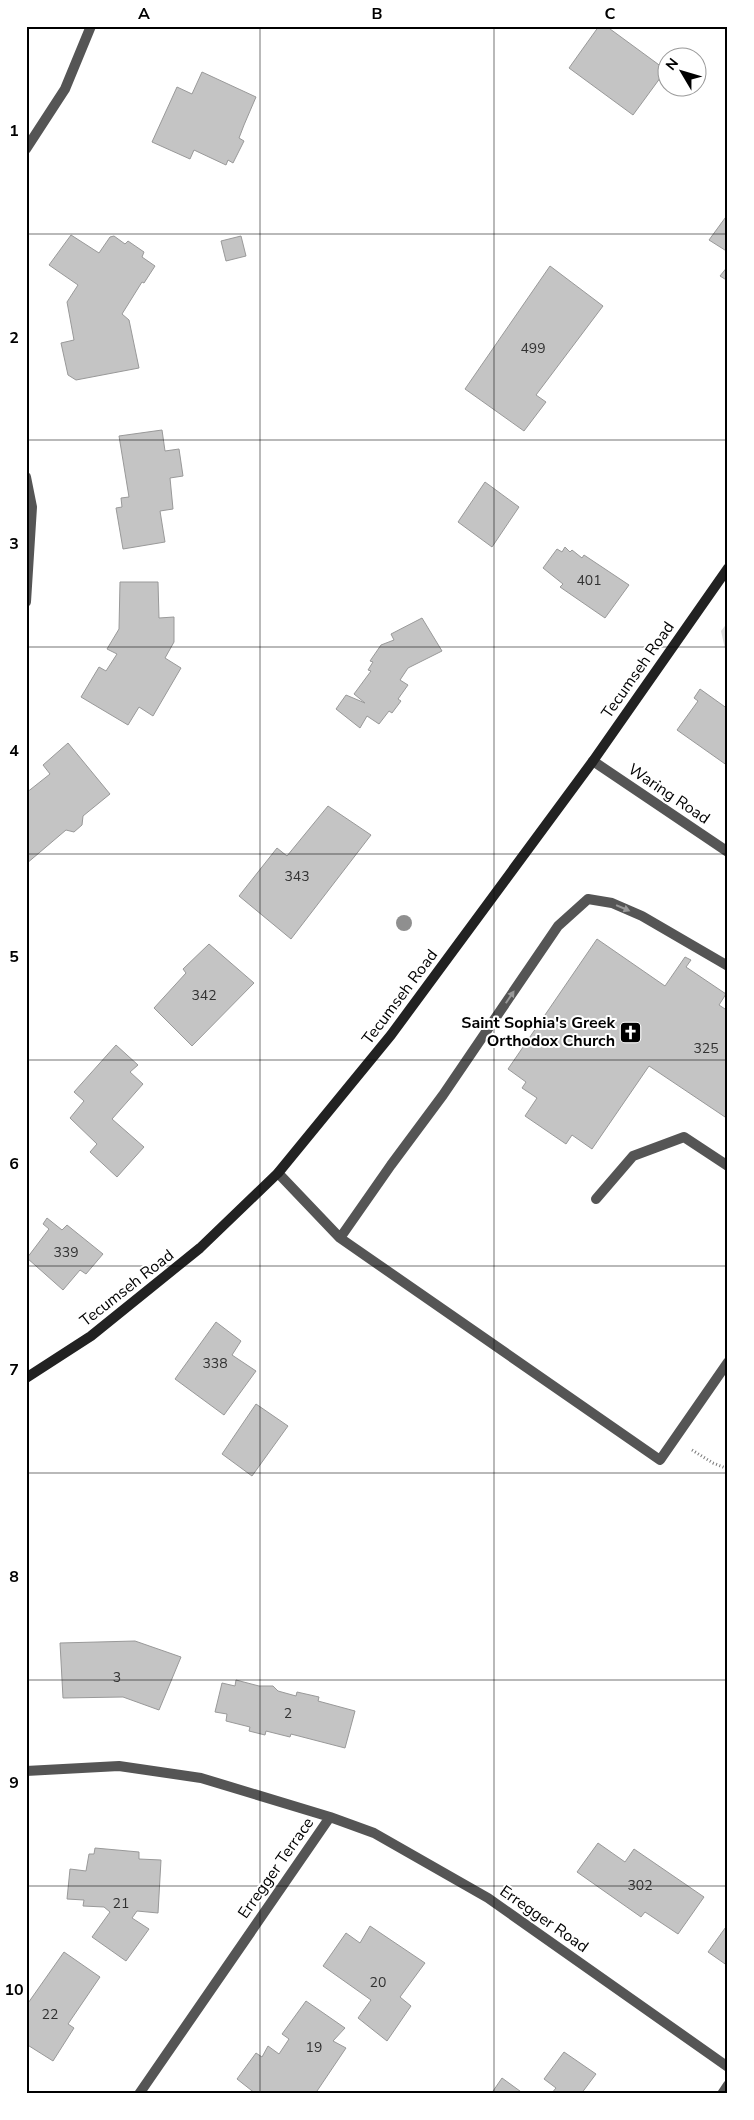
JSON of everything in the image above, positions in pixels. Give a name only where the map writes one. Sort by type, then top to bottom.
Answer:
[{"type":"street","points":[[26,149],[65,90],[91,26]]},
{"type":"street","points":[[26,477],[32,507],[26,602]]},
{"type":"street","name":"Tecumseh Road","points":[[26,1378],[91,1336],[200,1248],[278,1174],[391,1035],[593,761],[728,568]]},
{"type":"street","name":"Waring Road","points":[[593,761],[728,852]]},
{"type":"street","points":[[340,1238],[391,1165],[443,1096],[558,926],[588,899],[612,903],[642,916],[728,966]]},
{"type":"street","points":[[596,1199],[632,1156],[684,1137],[728,1166]]},
{"type":"street","points":[[278,1174],[340,1238],[660,1460],[728,1362]]},
{"type":"street","name":"Erregger Terrace","points":[[26,1770],[119,1766],[201,1778],[330,1816],[139,2094]]},
{"type":"street","name":"Erregger Road","points":[[330,1816],[374,1833],[488,1898],[728,2067]]},
{"type":"street","points":[[722,2094],[728,2085]]},
{"type":"path","points":[[675,1440],[713,1463],[728,1469]]},
{"type":"green space","points":[[728,622],[728,662],[721,631]]},
{"type":"building","points":[[599,26],[606,26],[656,63],[656,84],[633,115],[569,68]]},
{"type":"building","points":[[202,72],[256,97],[239,138],[244,141],[233,163],[228,160],[226,165],[194,150],[190,159],[152,142],[177,87],[192,94]]},
{"type":"building","points":[[728,214],[728,252],[709,240]]},
{"type":"building","points":[[71,235],[99,253],[110,237],[114,236],[125,244],[128,241],[144,252],[142,257],[155,266],[144,283],[142,282],[122,314],[129,320],[139,368],[76,380],[68,375],[61,343],[74,340],[67,302],[78,285],[49,265]]},
{"type":"building","points":[[241,236],[246,256],[226,261],[221,241]]},
{"type":"building","points":[[550,266],[603,306],[536,395],[546,402],[524,431],[465,389]]},
{"type":"building","points":[[728,266],[728,281],[720,276]]},
{"type":"building","points":[[162,430],[165,451],[179,449],[183,476],[170,478],[173,509],[160,511],[165,542],[123,549],[116,508],[122,507],[121,498],[129,497],[119,436]]},
{"type":"building","points":[[485,482],[519,507],[492,547],[458,522]]},
{"type":"building","points":[[565,547],[582,558],[584,555],[629,585],[605,618],[560,587],[563,584],[543,568],[557,549],[562,552]]},
{"type":"building","points":[[120,582],[158,582],[159,618],[174,617],[174,642],[165,658],[181,668],[153,716],[139,707],[128,725],[81,697],[99,667],[106,671],[117,654],[107,649],[119,629]]},
{"type":"building","points":[[422,618],[442,651],[408,668],[400,680],[408,685],[398,699],[401,701],[392,713],[389,711],[379,724],[367,716],[360,728],[336,709],[346,695],[365,703],[354,694],[371,671],[368,670],[373,662],[370,661],[381,645],[394,640],[391,634]]},
{"type":"building","points":[[700,689],[728,709],[728,766],[677,730],[698,701],[694,698]]},
{"type":"building","points":[[68,743],[110,794],[83,816],[82,825],[74,832],[66,830],[26,864],[26,793],[50,774],[43,765]]},
{"type":"building","points":[[328,806],[371,835],[291,939],[239,896],[277,848],[287,856]]},
{"type":"building","name":"Saint Sophia's Greek Orthodox Church","points":[[597,939],[665,986],[685,957],[691,960],[686,967],[726,994],[719,1005],[728,1011],[728,1119],[649,1066],[592,1149],[572,1135],[566,1144],[525,1116],[537,1098],[522,1088],[526,1082],[508,1069]]},
{"type":"building","points":[[209,944],[254,983],[192,1046],[154,1008],[186,973],[183,969]]},
{"type":"building","points":[[116,1045],[138,1065],[130,1072],[143,1084],[112,1119],[144,1147],[117,1177],[90,1152],[97,1144],[70,1118],[84,1101],[74,1092]]},
{"type":"building","points":[[47,1218],[62,1230],[67,1225],[103,1254],[86,1274],[80,1270],[63,1290],[27,1258],[49,1229],[43,1224]]},
{"type":"building","points":[[216,1322],[241,1341],[232,1355],[256,1371],[224,1415],[175,1379]]},
{"type":"building","points":[[256,1404],[288,1426],[252,1476],[222,1454]]},
{"type":"building","points":[[135,1641],[181,1657],[159,1710],[123,1697],[63,1698],[60,1643]]},
{"type":"building","points":[[236,1680],[259,1686],[273,1686],[278,1691],[296,1696],[297,1692],[319,1697],[318,1701],[355,1711],[345,1748],[291,1734],[290,1737],[266,1731],[265,1735],[249,1731],[250,1727],[226,1721],[227,1714],[215,1712],[222,1683],[235,1686]]},
{"type":"building","points":[[598,1843],[625,1862],[634,1849],[704,1897],[678,1934],[645,1912],[641,1917],[577,1872]]},
{"type":"building","points":[[95,1848],[139,1852],[139,1859],[161,1860],[158,1913],[137,1911],[132,1918],[149,1929],[126,1961],[92,1937],[110,1912],[104,1907],[83,1906],[84,1900],[67,1899],[70,1869],[86,1871],[89,1854],[94,1854]]},
{"type":"building","points":[[728,1924],[728,1966],[708,1952]]},
{"type":"building","points":[[370,1926],[425,1963],[400,1997],[411,2006],[387,2041],[358,2018],[371,2000],[323,1966],[346,1933],[360,1943]]},
{"type":"building","points":[[64,1952],[100,1977],[68,2024],[74,2028],[53,2061],[26,2044],[26,2006]]},
{"type":"building","points":[[306,2001],[345,2028],[333,2041],[346,2048],[315,2094],[256,2094],[237,2079],[256,2053],[262,2057],[268,2046],[279,2054],[289,2039],[282,2034]]},
{"type":"building","points":[[564,2052],[596,2074],[581,2094],[551,2094],[556,2088],[544,2079]]},
{"type":"building","points":[[502,2078],[524,2094],[491,2094]]},
{"type":"place","name":"Saint Sophia's Greek Orthodox Church","points":[[631,1032]]}]
